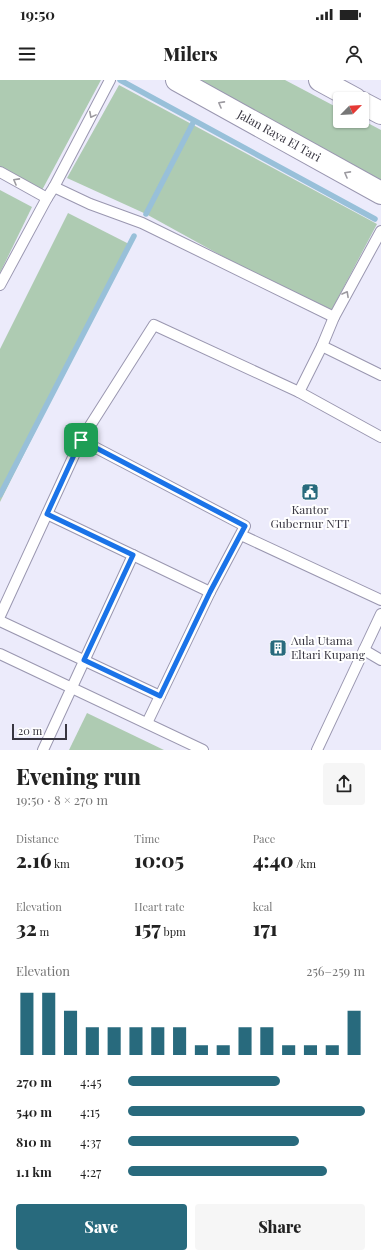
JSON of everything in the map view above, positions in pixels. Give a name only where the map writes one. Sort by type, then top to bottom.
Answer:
[{"type":"main road","name":"Jalan Raya El Tari","points":[[177,80],[381,193]]},
{"type":"main road","points":[[320,80],[343,92]]},
{"type":"main road","points":[[369,106],[381,113]]},
{"type":"lane","points":[[0,285],[110,80]]},
{"type":"lane","points":[[0,172],[46,198]]},
{"type":"lane","points":[[54,186],[87,202],[142,223],[334,317]]},
{"type":"lane","points":[[299,392],[322,346],[334,317],[381,231]]},
{"type":"lane","points":[[0,616],[81,440],[154,325],[299,392],[381,436]]},
{"type":"lane","points":[[322,346],[381,375]]},
{"type":"lane","points":[[81,440],[245,526],[210,592],[146,723]]},
{"type":"lane","points":[[47,514],[210,592]]},
{"type":"lane","points":[[241,535],[381,600]]},
{"type":"lane","points":[[42,750],[133,555]]},
{"type":"lane","points":[[317,750],[381,614]]},
{"type":"lane","points":[[0,621],[160,696]]},
{"type":"lane","points":[[364,650],[381,660]]},
{"type":"lane","points":[[0,654],[203,750]]},
{"type":"green space","points":[[0,80],[101,80],[41,192],[0,171]]},
{"type":"green space","points":[[186,80],[285,80],[333,105],[333,128],[369,128],[369,124],[381,130],[381,185]]},
{"type":"green space","points":[[119,85],[377,224],[329,315],[146,214],[67,178]]},
{"type":"green space","points":[[0,190],[32,207],[0,273]]},
{"type":"green space","points":[[68,213],[129,244],[0,502],[0,349]]},
{"type":"green space","points":[[87,713],[164,750],[69,750]]},
{"type":"waterway","points":[[120,80],[375,219]]},
{"type":"waterway","points":[[146,214],[194,121]]},
{"type":"waterway","points":[[0,495],[134,236]]},
{"type":"place","name":"Kantor Gubernur NTT","points":[[310,492]]},
{"type":"place","name":"Aula Utama Eltari Kupang","points":[[278,648]]},
{"type":"route","points":[[81,440],[245,526],[210,592],[160,696],[84,660],[133,555],[47,514],[81,440]]}]
